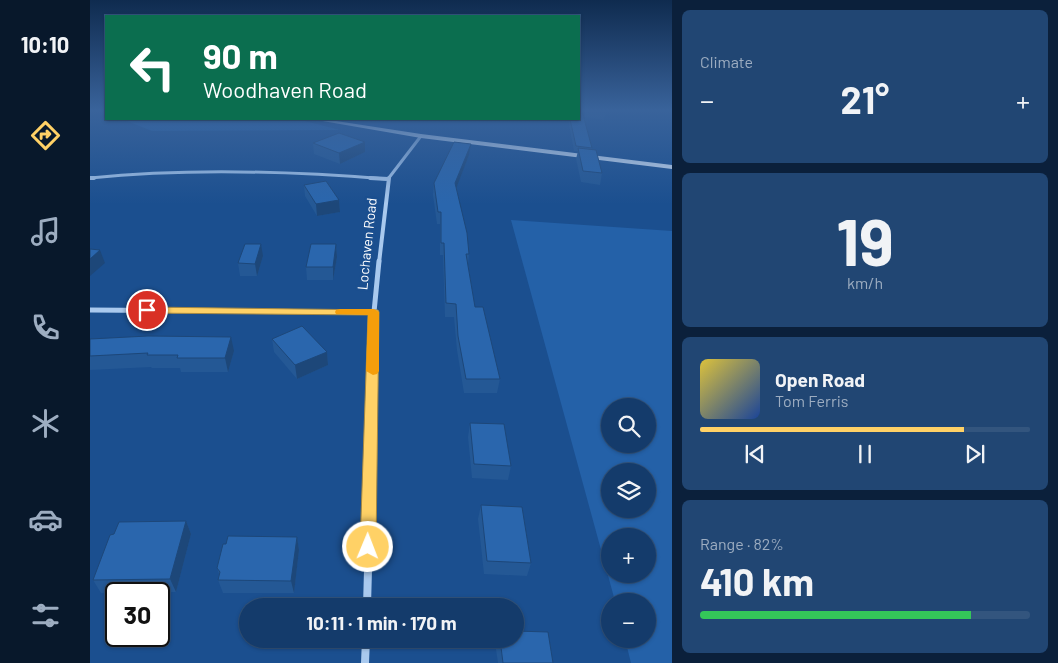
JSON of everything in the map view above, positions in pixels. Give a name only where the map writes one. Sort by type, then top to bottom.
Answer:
[{"type":"main road","points":[[469,142],[672,167]]},
{"type":"street","points":[[90,178],[160,172],[324,174],[388,179],[416,142]]},
{"type":"street","name":"Lochaven Road","points":[[366,598],[374,312],[388,179]]},
{"type":"street","points":[[90,310],[374,312]]},
{"type":"street","points":[[365,663],[366,648]]},
{"type":"shaded area","points":[[511,220],[672,231],[672,663],[631,663],[627,648],[656,648],[656,593],[613,593],[610,583],[656,583],[656,528],[601,528],[601,550]]},
{"type":"building","points":[[316,142],[365,142],[339,153],[313,143]]},
{"type":"building","points":[[454,142],[471,144],[455,183],[467,233],[469,254],[466,254],[475,307],[483,307],[500,379],[466,379],[458,336],[456,304],[446,303],[444,243],[441,243],[441,212],[438,212],[434,183]]},
{"type":"building","points":[[575,142],[590,142],[592,148],[576,146]]},
{"type":"building","points":[[578,148],[596,150],[602,173],[583,171]]},
{"type":"building","points":[[326,181],[339,200],[316,204],[304,185]]},
{"type":"building","points":[[245,244],[261,244],[255,264],[238,263]]},
{"type":"building","points":[[311,244],[336,244],[333,267],[306,267]]},
{"type":"building","points":[[90,249],[100,250],[90,259]]},
{"type":"building","points":[[302,326],[327,352],[295,365],[272,339]]},
{"type":"building","points":[[148,336],[231,337],[225,358],[177,358],[178,355],[147,355],[148,353],[90,356],[90,339]]},
{"type":"building","points":[[470,423],[504,424],[511,466],[474,464]]},
{"type":"building","points":[[481,505],[522,507],[531,563],[487,561]]},
{"type":"building","points":[[186,521],[170,579],[93,580],[110,535],[114,534],[119,522]]},
{"type":"building","points":[[228,536],[297,537],[291,581],[218,580],[220,572],[217,568],[223,544],[226,544]]},
{"type":"building","points":[[524,631],[548,632],[553,663],[503,663],[501,648],[524,648]]},
{"type":"slow traffic","points":[[340,312],[374,312],[373,371]]},
{"type":"route","points":[[147,310],[374,312],[368,547]]}]
